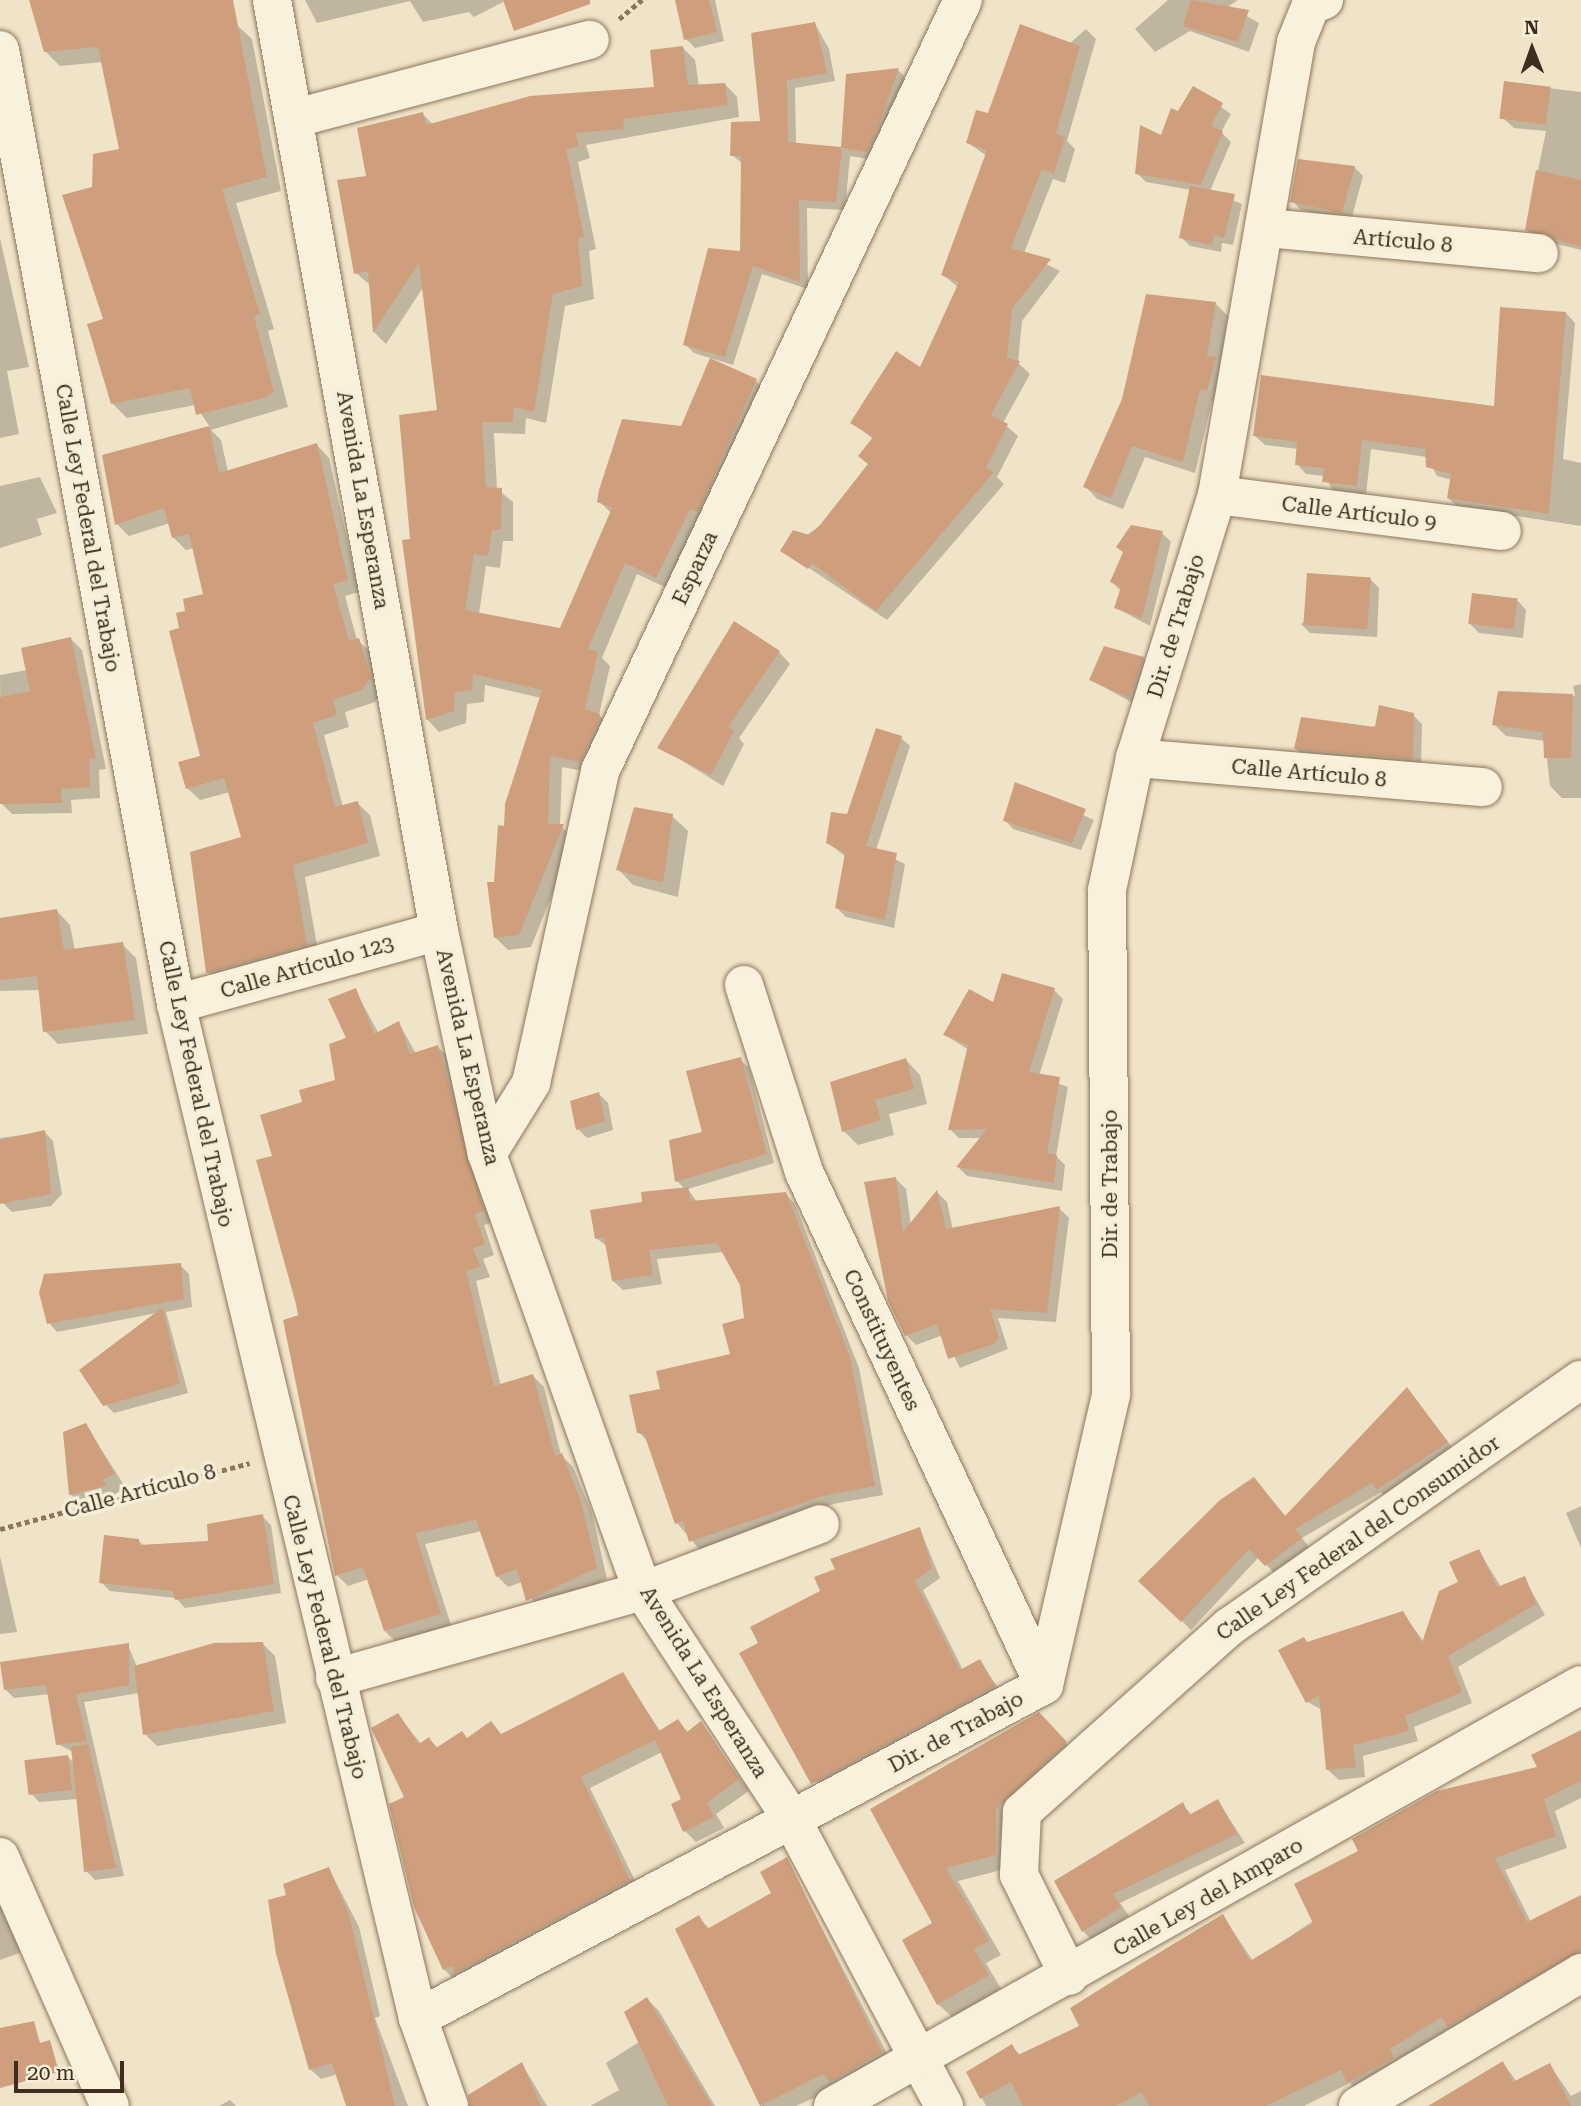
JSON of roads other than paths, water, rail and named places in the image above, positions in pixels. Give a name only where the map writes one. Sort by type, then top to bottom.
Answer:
[{"type":"street","name":"Avenida La Esperanza","points":[[272,0],[296,118],[439,931],[487,1154],[643,1591],[792,1820],[944,2106]]},
{"type":"street","name":"Esparza","points":[[487,1154],[531,1083],[600,771],[962,0]]},
{"type":"street","name":"Dir. de Trabajo","points":[[418,2018],[1044,1685],[1111,1394],[1107,890],[1135,758],[1217,495],[1267,228],[1296,42],[1311,5],[1324,0]]},
{"type":"street","points":[[296,118],[590,40]]},
{"type":"street","name":"Calle Ley Federal del Trabajo","points":[[0,50],[176,1004],[280,1454],[418,2018],[449,2106]]},
{"type":"street","name":"Artículo 8","points":[[1267,228],[1539,253]]},
{"type":"street","name":"Calle Artículo 9","points":[[1217,495],[1502,531]]},
{"type":"street","name":"Calle Artículo 8","points":[[1135,758],[1483,787]]},
{"type":"street","name":"Calle Artículo 123","points":[[176,1004],[439,931]]},
{"type":"street","name":"Constituyentes","points":[[744,985],[804,1172],[1044,1685]]},
{"type":"street","name":"Calle Ley Federal del Consumidor","points":[[1069,1976],[1020,1875],[1023,1812],[1229,1627],[1581,1380]]},
{"type":"street","points":[[335,1678],[643,1591],[820,1524]]},
{"type":"street","name":"Calle Ley del Amparo","points":[[833,2106],[1069,1976],[1581,1685]]},
{"type":"street","points":[[0,1857],[110,2106]]},
{"type":"street","points":[[1358,2106],[1581,1973]]}]
